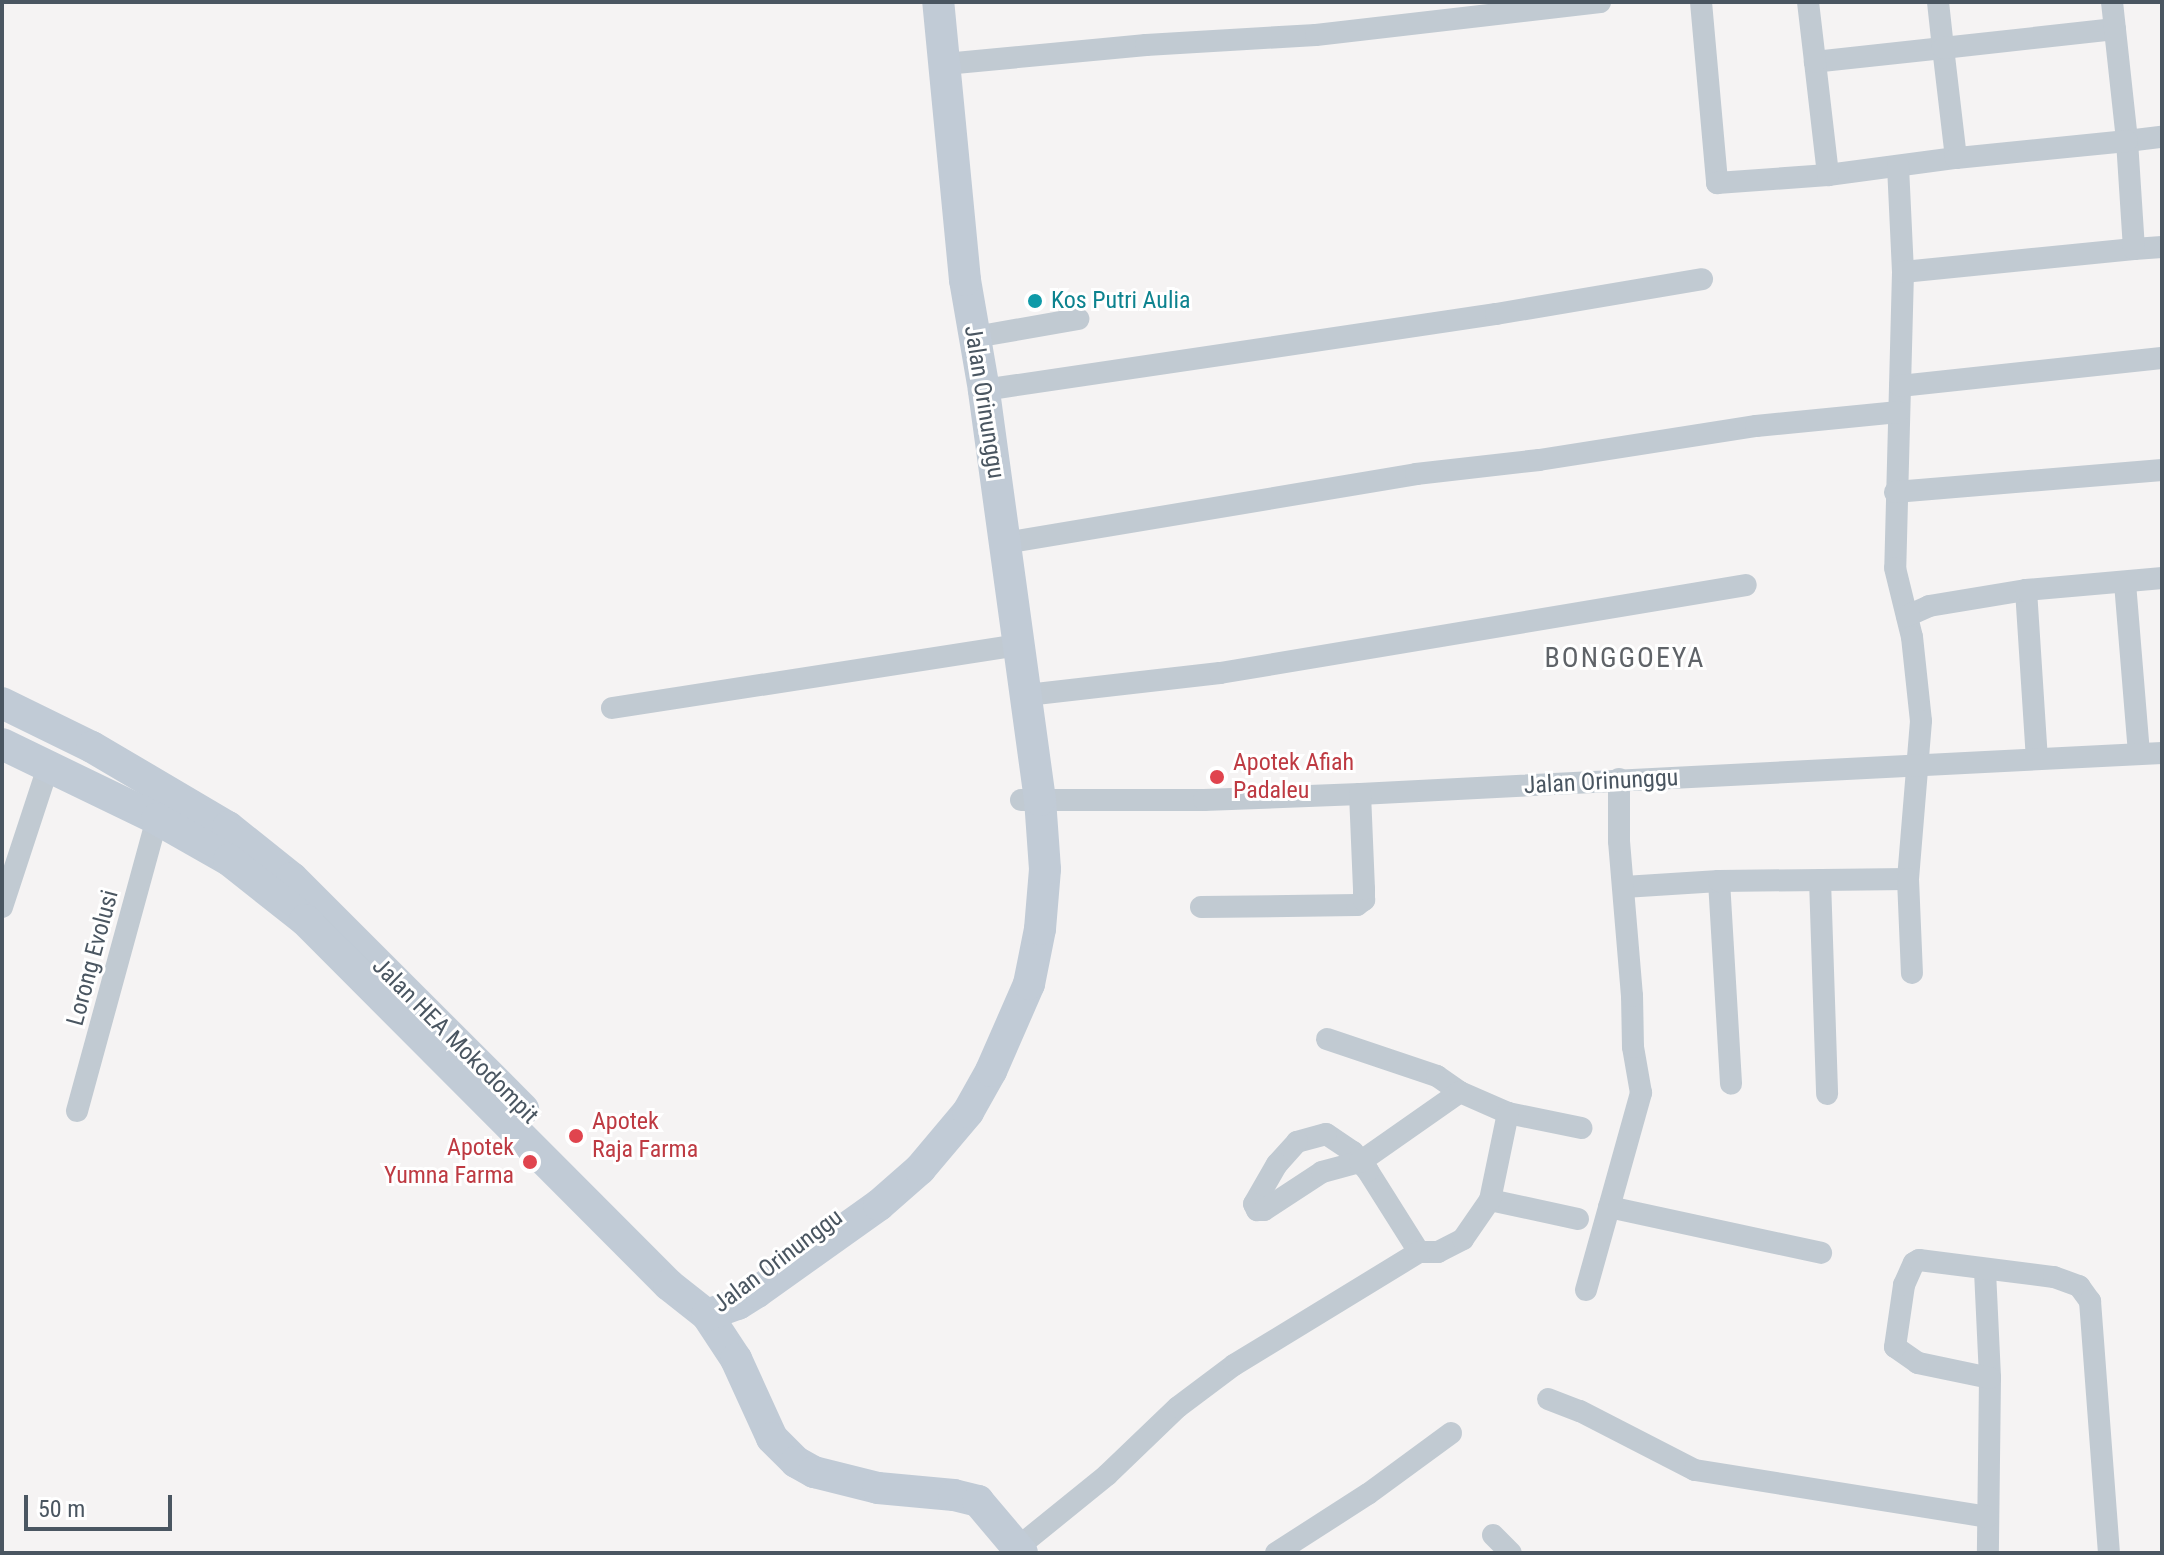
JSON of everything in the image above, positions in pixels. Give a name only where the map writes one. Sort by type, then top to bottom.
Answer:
[{"type":"street","name":"Jalan Orinunggu","points":[[923,2],[1030,800]]},
{"type":"street","name":"Jalan Orinunggu","points":[[707,1315],[731,1294],[773,1268],[918,1152],[951,1107],[982,1052],[1020,947],[1030,800],[1027,695],[1011,647],[1005,543],[984,390],[975,337],[963,293],[938,2]]},
{"type":"street","points":[[945,64],[1146,45],[1316,35],[1600,2]]},
{"type":"street","points":[[1701,2],[1717,183],[1828,175],[1956,158],[2162,137]]},
{"type":"street","points":[[1808,2],[1828,175]]},
{"type":"street","points":[[1938,2],[1956,158]]},
{"type":"street","points":[[2112,2],[2127,141],[2134,249]]},
{"type":"street","points":[[1815,62],[2115,29]]},
{"type":"street","points":[[1898,166],[1903,272],[1895,568],[1919,683],[1921,721],[1908,879],[1912,973]]},
{"type":"street","points":[[1903,272],[2162,247]]},
{"type":"street","points":[[984,390],[1496,314],[1702,279]]},
{"type":"street","points":[[975,337],[1078,319]]},
{"type":"street","points":[[1900,386],[2162,358]]},
{"type":"street","points":[[1005,543],[1416,474],[1539,460],[1756,426],[1898,412]]},
{"type":"street","points":[[1895,492],[2162,470]]},
{"type":"street","points":[[1907,616],[1929,606],[2026,590],[2162,578]]},
{"type":"street","points":[[2125,583],[2139,753]]},
{"type":"street","points":[[1027,695],[1220,673],[1746,585]]},
{"type":"street","points":[[2026,590],[2037,759]]},
{"type":"street","points":[[612,708],[1011,647]]},
{"type":"street","name":"Jalan HEA Mokodompit","points":[[2,703],[92,747],[188,801],[292,878],[422,1005],[687,1277],[703,1294],[707,1315]]},
{"type":"street","name":"Jalan HEA Mokodompit","points":[[2,744],[157,819],[229,860],[305,920],[658,1274],[707,1315]]},
{"type":"street","name":"Jalan Orinunggu","points":[[1030,800],[1204,800],[1360,794],[1619,779],[1916,768],[2162,753]]},
{"type":"street","points":[[2,907],[48,767]]},
{"type":"street","points":[[1586,1290],[1641,1093],[1633,1047],[1619,841],[1619,779]]},
{"type":"street","points":[[1201,907],[1357,905],[1364,900],[1360,794]]},
{"type":"street","name":"Lorong Evolusi","points":[[77,1111],[157,819]]},
{"type":"street","points":[[1624,887],[1719,881],[1908,879]]},
{"type":"street","points":[[1820,880],[1827,1094]]},
{"type":"street","points":[[1719,881],[1731,1084]]},
{"type":"street","points":[[1327,1039],[1437,1076],[1460,1092],[1508,1113],[1581,1128]]},
{"type":"street","points":[[1419,1252],[1360,1162],[1460,1092]]},
{"type":"street","points":[[707,1315],[736,1359],[772,1438],[796,1462],[814,1472],[878,1488],[954,1495],[978,1501],[1019,1550],[1107,1475],[1178,1407],[1207,1385],[1296,1324],[1419,1252],[1438,1252],[1463,1239],[1490,1200],[1508,1113]]},
{"type":"street","points":[[1490,1200],[1578,1219]]},
{"type":"street","points":[[1609,1207],[1821,1253]]},
{"type":"street","points":[[1990,1378],[1918,1363],[1895,1347],[1894,1336],[1908,1269],[1914,1263],[1919,1260],[2068,1280],[2079,1286],[2090,1301],[2109,1553]]},
{"type":"street","points":[[1985,1271],[1990,1378],[1988,1553]]},
{"type":"street","points":[[1548,1399],[1580,1411],[1695,1470],[1987,1517]]},
{"type":"street","points":[[1276,1553],[1368,1494],[1451,1433]]},
{"type":"street","points":[[1493,1535],[1511,1553]]},
{"type":"place","name":"Kos Putri Aulia","points":[[1035,301]]},
{"type":"place","name":"Apotek Afiah Padaleu","points":[[1217,777]]},
{"type":"place","name":"Apotek Raja Farma","points":[[576,1136]]},
{"type":"place","name":"Apotek Yumna Farma","points":[[530,1162]]},
{"type":"district","name":"BONGGOEYA","points":[[1625,658]]}]
